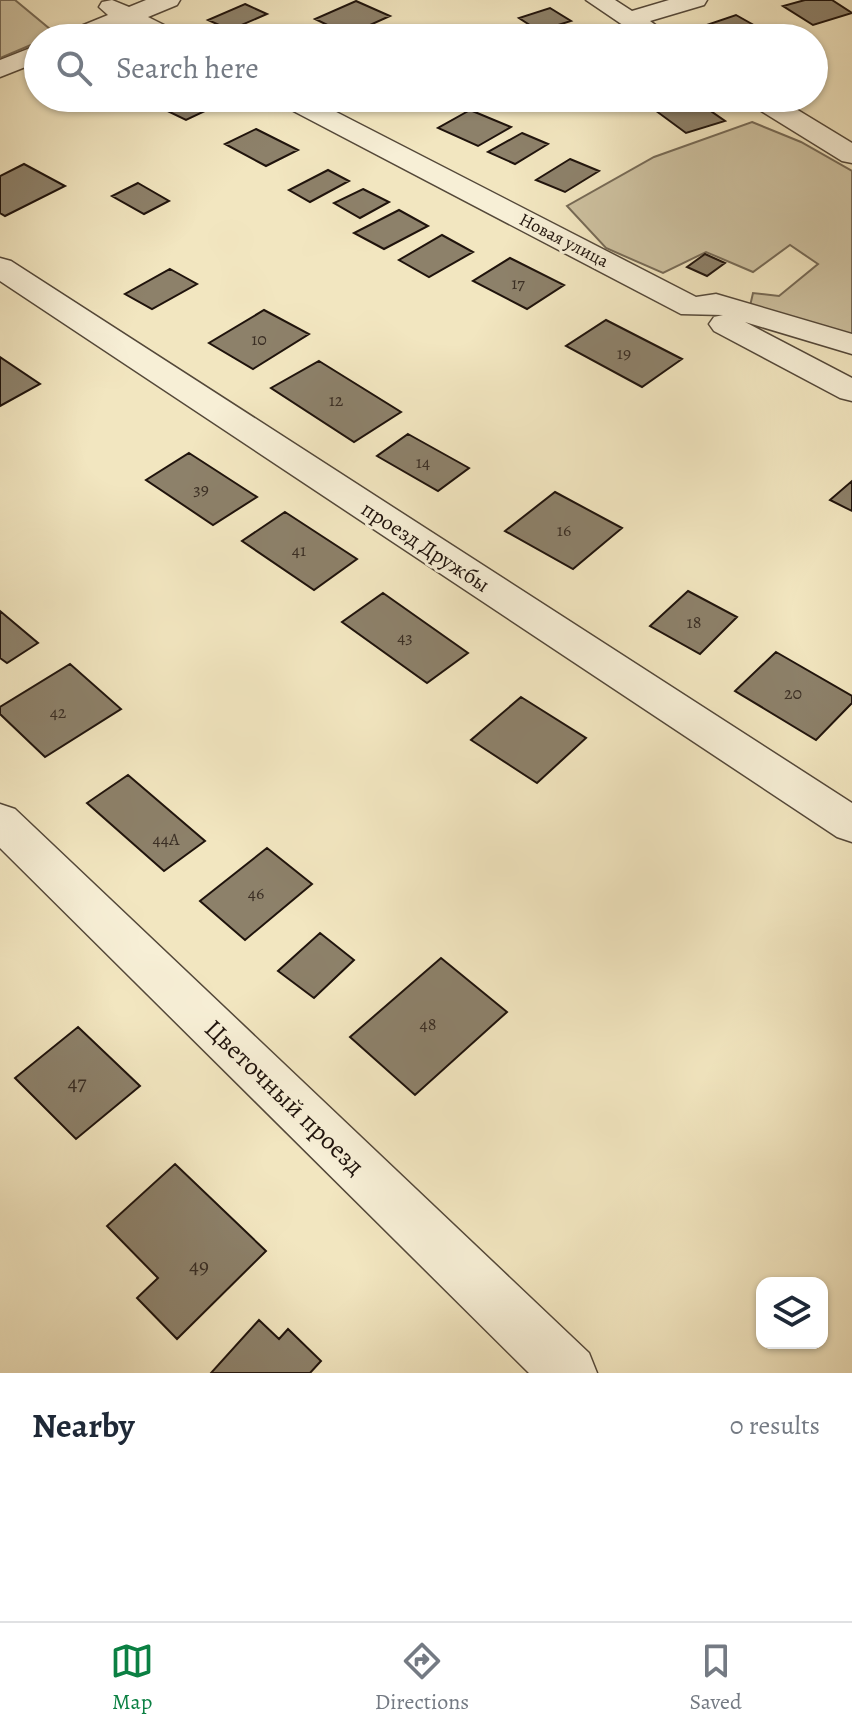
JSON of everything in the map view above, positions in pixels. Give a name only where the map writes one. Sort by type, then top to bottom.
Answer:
[{"type":"street","points":[[96,0],[143,24]]},
{"type":"street","points":[[107,24],[168,0]]},
{"type":"street","points":[[598,0],[638,24]]},
{"type":"street","points":[[630,19],[695,0]]},
{"type":"street","points":[[0,69],[24,59]]},
{"type":"street","name":"Новая улица","points":[[316,112],[692,307],[716,303],[852,344]]},
{"type":"street","points":[[782,112],[852,155]]},
{"type":"street","name":"проезд Дружбы","points":[[0,267],[852,825]]},
{"type":"street","points":[[692,307],[852,391]]},
{"type":"street","name":"Цветочный проезд","points":[[0,821],[569,1373]]},
{"type":"shaded area","points":[[0,0],[15,0],[44,24],[24,24],[24,48],[0,58]]},
{"type":"shaded area","points":[[752,122],[801,142],[852,171],[852,336],[750,306],[753,293],[779,296],[818,264],[790,245],[753,272],[706,252],[663,273],[606,248],[567,206],[654,157]]},
{"type":"building","points":[[805,0],[832,0],[852,13],[811,24],[783,6]]},
{"type":"building","points":[[356,1],[390,16],[372,24],[325,24],[315,19]]},
{"type":"building","points":[[245,4],[267,14],[244,24],[217,24],[208,20]]},
{"type":"building","points":[[550,8],[571,21],[528,24],[519,18]]},
{"type":"building","points":[[736,15],[752,24],[710,24]]},
{"type":"building","points":[[169,112],[203,112],[186,120]]},
{"type":"building","points":[[466,112],[475,112],[511,127],[478,146],[438,128]]},
{"type":"building","points":[[658,112],[712,112],[725,121],[686,133]]},
{"type":"building","points":[[256,129],[298,150],[266,166],[225,144]]},
{"type":"building","points":[[522,133],[548,144],[515,164],[488,152]]},
{"type":"building","points":[[570,159],[599,171],[565,192],[536,180]]},
{"type":"building","points":[[24,164],[65,186],[5,216],[0,213],[0,176]]},
{"type":"building","points":[[328,170],[349,181],[310,202],[289,190]]},
{"type":"building","points":[[138,183],[169,201],[144,214],[112,196]]},
{"type":"building","points":[[363,189],[389,202],[360,218],[334,203]]},
{"type":"building","points":[[399,210],[428,226],[384,249],[354,233]]},
{"type":"building","points":[[442,235],[473,252],[429,277],[399,260]]},
{"type":"building","points":[[705,254],[725,263],[707,276],[687,267]]},
{"type":"building","points":[[510,258],[564,285],[527,309],[473,281]]},
{"type":"building","points":[[170,269],[197,284],[152,309],[125,294]]},
{"type":"building","points":[[264,310],[309,334],[253,369],[209,343]]},
{"type":"building","points":[[606,320],[682,359],[642,387],[566,346]]},
{"type":"building","points":[[0,357],[40,384],[0,406]]},
{"type":"building","points":[[319,361],[401,412],[354,442],[271,388]]},
{"type":"building","points":[[408,434],[469,468],[438,491],[377,456]]},
{"type":"building","points":[[189,453],[257,497],[213,525],[146,480]]},
{"type":"building","points":[[852,481],[852,511],[830,500]]},
{"type":"building","points":[[555,492],[622,528],[573,569],[505,531]]},
{"type":"building","points":[[285,512],[357,559],[314,590],[242,541]]},
{"type":"building","points":[[688,591],[737,617],[700,654],[650,626]]},
{"type":"building","points":[[383,593],[468,653],[427,683],[342,622]]},
{"type":"building","points":[[0,611],[38,643],[7,663],[0,658]]},
{"type":"building","points":[[776,652],[852,696],[852,703],[816,740],[735,691]]},
{"type":"building","points":[[70,664],[121,709],[45,757],[0,714],[0,707]]},
{"type":"building","points":[[521,697],[586,738],[537,783],[471,740]]},
{"type":"building","points":[[128,775],[205,841],[164,871],[87,803]]},
{"type":"building","points":[[267,848],[312,884],[245,940],[200,901]]},
{"type":"building","points":[[320,933],[354,960],[314,998],[278,971]]},
{"type":"building","points":[[441,958],[507,1012],[415,1095],[350,1037]]},
{"type":"building","points":[[78,1027],[140,1086],[76,1139],[15,1078]]},
{"type":"building","points":[[175,1164],[266,1251],[177,1339],[137,1298],[158,1278],[107,1226]]},
{"type":"building","points":[[259,1320],[279,1339],[288,1329],[321,1361],[310,1373],[211,1373]]}]
